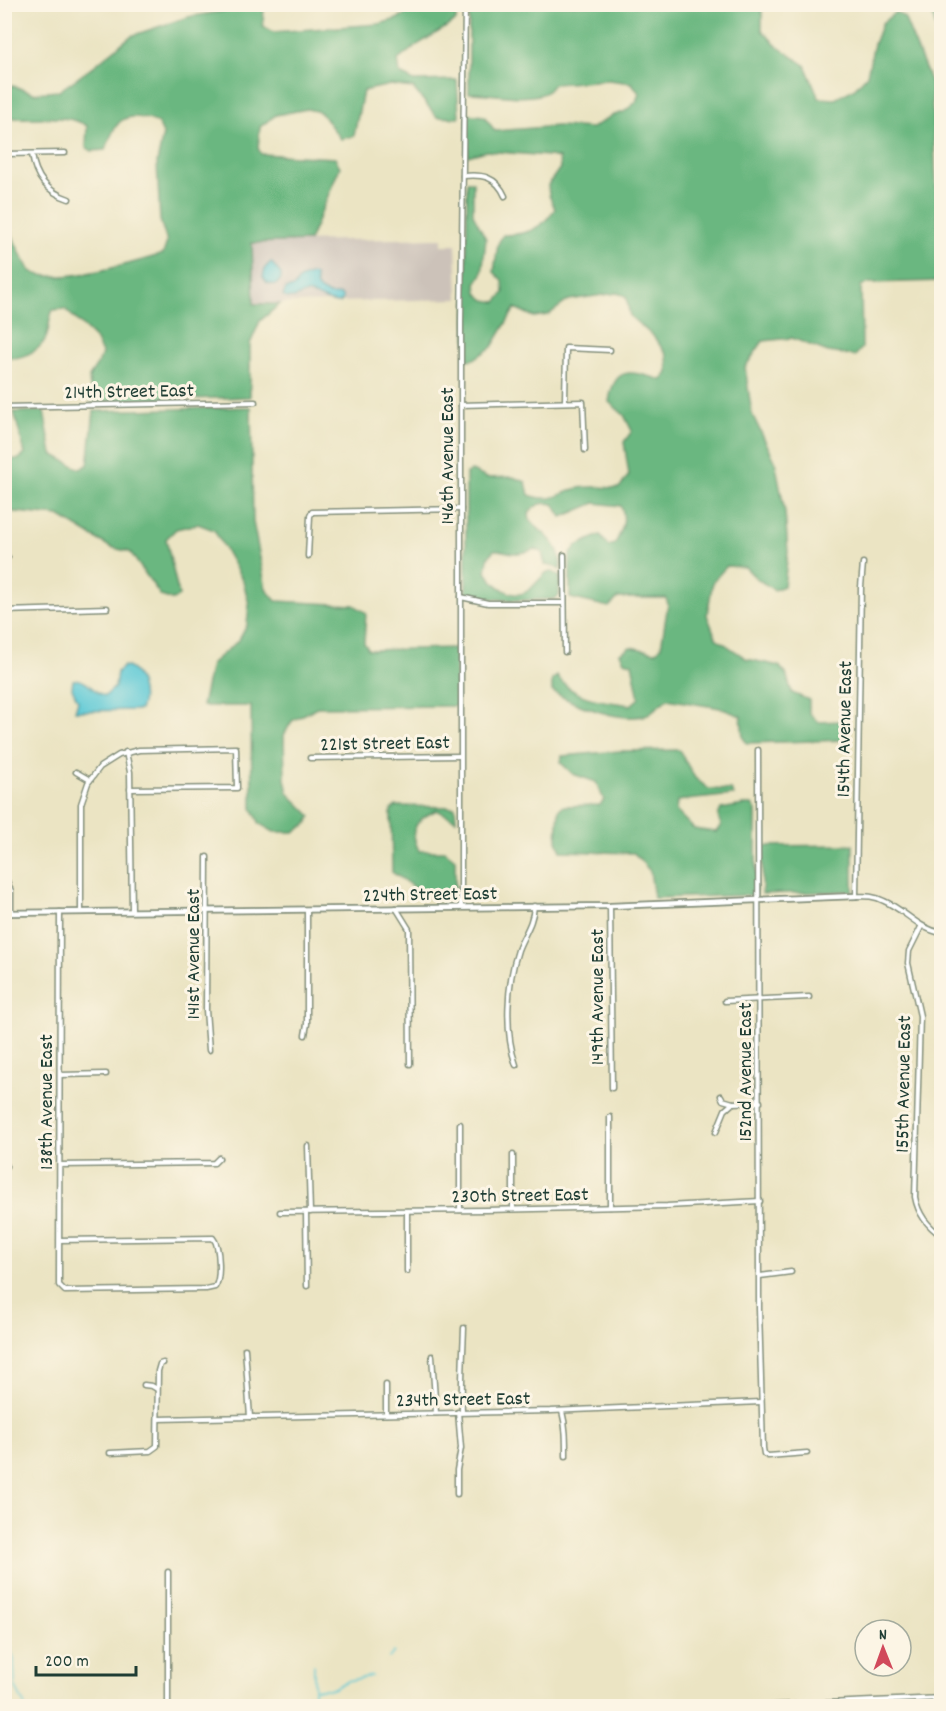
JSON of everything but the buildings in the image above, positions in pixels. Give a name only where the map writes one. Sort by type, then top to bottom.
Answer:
[{"type":"street","name":"146th Avenue East","points":[[461,907],[461,405],[465,4]]},
{"type":"street","points":[[4,154],[64,153]]},
{"type":"street","points":[[32,154],[36,171],[42,181],[53,191],[69,199]]},
{"type":"street","points":[[463,176],[488,176],[498,183],[505,196]]},
{"type":"street","points":[[565,401],[566,348],[610,350]]},
{"type":"street","points":[[461,405],[580,401],[584,404],[585,450]]},
{"type":"street","name":"214th Street East","points":[[4,407],[255,402]]},
{"type":"street","points":[[308,556],[310,514],[312,512],[461,509]]},
{"type":"street","points":[[564,555],[564,652]]},
{"type":"street","name":"154th Avenue East","points":[[856,896],[863,563]]},
{"type":"street","points":[[461,597],[488,603],[563,603]]},
{"type":"street","points":[[4,611],[107,608]]},
{"type":"street","points":[[81,912],[80,811],[90,780],[106,762],[126,752],[236,748],[237,788],[130,789]]},
{"type":"street","name":"152nd Avenue East","points":[[758,750],[761,1402]]},
{"type":"street","points":[[126,752],[130,789],[132,912]]},
{"type":"street","name":"221st Street East","points":[[310,758],[460,756]]},
{"type":"street","points":[[76,772],[90,780]]},
{"type":"street","name":"141st Avenue East","points":[[207,857],[207,911],[205,916],[206,1010],[209,1050]]},
{"type":"street","points":[[7,881],[11,891],[12,913]]},
{"type":"street","points":[[856,896],[869,896],[883,900],[921,927],[942,933]]},
{"type":"street","name":"224th Street East","points":[[4,913],[610,906],[856,896]]},
{"type":"street","points":[[516,1065],[510,1044],[510,980],[520,945],[532,923],[534,906]]},
{"type":"street","name":"149th Avenue East","points":[[610,906],[612,1088]]},
{"type":"street","points":[[396,908],[409,929],[410,1064]]},
{"type":"street","points":[[305,1035],[307,910]]},
{"type":"street","name":"138th Avenue East","points":[[59,1240],[215,1239],[218,1245],[219,1280],[216,1285],[206,1289],[62,1290],[59,1282],[59,1240],[60,1165],[60,912]]},
{"type":"street","name":"155th Avenue East","points":[[921,927],[909,951],[908,963],[920,1016],[915,1197],[925,1222],[941,1236]]},
{"type":"street","points":[[725,1001],[808,997]]},
{"type":"street","points":[[60,1075],[106,1074]]},
{"type":"street","points":[[726,1108],[722,1106],[722,1098],[733,1103],[759,1102]]},
{"type":"street","points":[[716,1132],[726,1108],[733,1103]]},
{"type":"street","points":[[610,1117],[610,1207]]},
{"type":"street","points":[[460,1124],[460,1210]]},
{"type":"street","points":[[307,1286],[308,1146]]},
{"type":"street","points":[[513,1155],[513,1209]]},
{"type":"street","points":[[60,1165],[214,1163],[219,1158]]},
{"type":"street","name":"230th Street East","points":[[280,1212],[610,1207],[760,1201]]},
{"type":"street","points":[[407,1211],[407,1271]]},
{"type":"street","points":[[760,1276],[791,1272]]},
{"type":"street","points":[[457,1494],[461,1448],[461,1367],[464,1358],[464,1328]]},
{"type":"street","points":[[245,1349],[250,1417]]},
{"type":"street","points":[[432,1356],[436,1413]]},
{"type":"street","points":[[110,1452],[150,1451],[156,1448],[158,1444],[158,1371],[162,1363]]},
{"type":"street","points":[[386,1384],[386,1414]]},
{"type":"street","points":[[144,1385],[152,1386],[157,1390]]},
{"type":"street","points":[[761,1402],[764,1454],[773,1456],[807,1453]]},
{"type":"street","name":"234th Street East","points":[[158,1419],[562,1411],[761,1402]]},
{"type":"street","points":[[562,1411],[567,1431],[566,1456]]},
{"type":"street","points":[[168,1572],[168,1707]]},
{"type":"street","points":[[759,1707],[862,1704],[942,1698]]},
{"type":"shaded area","points":[[442,238],[442,245],[456,245],[458,299],[254,304],[252,242]]},
{"type":"green space","points":[[243,5],[264,5],[263,26],[273,32],[379,24],[397,19],[420,5],[457,5],[456,21],[417,45],[398,60],[400,74],[414,81],[457,80],[459,118],[437,117],[413,88],[390,85],[363,91],[354,136],[341,139],[320,112],[307,109],[276,115],[260,127],[258,148],[261,154],[335,158],[340,167],[309,241],[252,243],[254,304],[280,304],[260,321],[250,344],[250,397],[91,402],[89,377],[102,353],[94,337],[65,309],[53,310],[46,338],[34,351],[16,358],[5,356],[4,217],[28,268],[42,275],[76,275],[163,254],[167,242],[160,220],[157,163],[163,134],[158,123],[143,118],[127,118],[116,127],[105,150],[92,151],[86,147],[87,126],[78,122],[58,118],[5,117],[5,81],[7,84],[34,93],[59,91],[131,36],[188,17],[242,8]]},
{"type":"green space","points":[[469,5],[762,5],[762,30],[778,47],[805,65],[819,98],[835,99],[854,89],[867,75],[874,44],[882,23],[896,12],[904,17],[931,83],[941,281],[870,283],[861,286],[862,348],[855,356],[828,352],[792,338],[763,341],[745,367],[752,414],[775,461],[785,512],[788,552],[784,586],[774,590],[757,579],[745,567],[727,566],[713,581],[707,615],[716,638],[747,659],[779,666],[786,674],[792,693],[809,700],[809,713],[818,722],[844,721],[850,732],[847,740],[747,743],[743,738],[741,716],[720,708],[667,699],[648,714],[625,717],[598,712],[552,691],[552,680],[557,676],[564,684],[581,695],[631,705],[639,698],[632,663],[624,661],[620,653],[630,647],[655,652],[661,647],[668,604],[666,598],[618,598],[609,607],[570,598],[570,555],[576,546],[600,535],[608,546],[615,544],[624,521],[621,506],[595,503],[562,517],[554,504],[546,503],[540,504],[529,513],[530,521],[547,536],[556,548],[559,554],[560,570],[554,566],[545,565],[542,552],[535,549],[517,553],[494,550],[488,558],[486,572],[505,591],[524,593],[547,572],[553,572],[560,577],[559,596],[553,599],[509,600],[487,598],[466,592],[466,473],[472,471],[487,478],[513,477],[526,482],[529,495],[544,498],[580,488],[619,488],[629,475],[624,442],[632,431],[624,415],[609,402],[615,381],[626,373],[662,380],[668,373],[667,355],[654,337],[630,316],[626,296],[617,293],[569,300],[548,315],[534,317],[515,308],[492,347],[474,359],[466,360],[467,182],[473,182],[473,214],[486,239],[482,274],[476,283],[477,293],[485,300],[496,302],[504,293],[503,281],[494,272],[498,244],[503,235],[527,232],[545,222],[550,216],[555,209],[549,195],[548,185],[560,168],[559,158],[549,156],[486,151],[468,156],[467,114],[484,116],[495,131],[558,126],[592,128],[611,116],[624,112],[636,102],[639,93],[632,83],[608,80],[554,84],[544,94],[531,96],[513,97],[469,93]]},
{"type":"green space","points":[[933,5],[941,5],[941,50],[931,8]]},
{"type":"green space","points":[[251,407],[253,522],[266,589],[276,601],[354,605],[366,613],[364,643],[369,650],[455,648],[457,706],[317,707],[292,721],[284,735],[285,779],[288,793],[311,816],[307,824],[294,832],[274,832],[260,824],[252,808],[251,706],[202,706],[211,664],[239,640],[247,625],[249,604],[243,581],[214,530],[198,524],[176,529],[166,539],[179,596],[173,600],[161,596],[130,552],[110,547],[59,516],[5,511],[5,460],[19,459],[25,454],[14,412],[44,411],[52,454],[80,469],[88,465],[94,411]]},
{"type":"green space","points":[[679,750],[695,778],[709,789],[731,790],[734,795],[677,801],[676,811],[694,829],[716,832],[721,825],[718,816],[721,809],[752,805],[756,811],[756,895],[654,898],[650,871],[634,853],[561,851],[557,840],[559,809],[564,806],[600,805],[604,800],[596,782],[573,774],[561,763],[562,756],[620,751]]},
{"type":"green space","points":[[396,806],[455,807],[456,820],[437,810],[419,821],[414,831],[419,851],[445,851],[455,859],[455,893],[452,899],[438,901],[425,895],[392,872],[391,810]]},
{"type":"green space","points":[[853,845],[853,891],[762,894],[763,846]]},
{"type":"water","points":[[271,262],[281,274],[281,279],[276,285],[267,283],[263,277],[265,268]]},
{"type":"water","points":[[315,275],[317,288],[329,295],[341,295],[343,299],[340,303],[307,293],[292,298],[283,296],[286,289],[294,287],[299,279]]},
{"type":"water","points":[[124,666],[135,673],[141,684],[140,710],[75,711],[78,701],[72,688],[73,680],[86,683],[105,696],[115,687],[117,672]]},
{"type":"waterway","points":[[4,1631],[14,1660],[15,1686],[25,1706]]},
{"type":"waterway","points":[[389,1658],[394,1652]]},
{"type":"waterway","points":[[314,1665],[314,1688]]},
{"type":"waterway","points":[[314,1706],[314,1689],[332,1689],[347,1681],[372,1676]]}]
